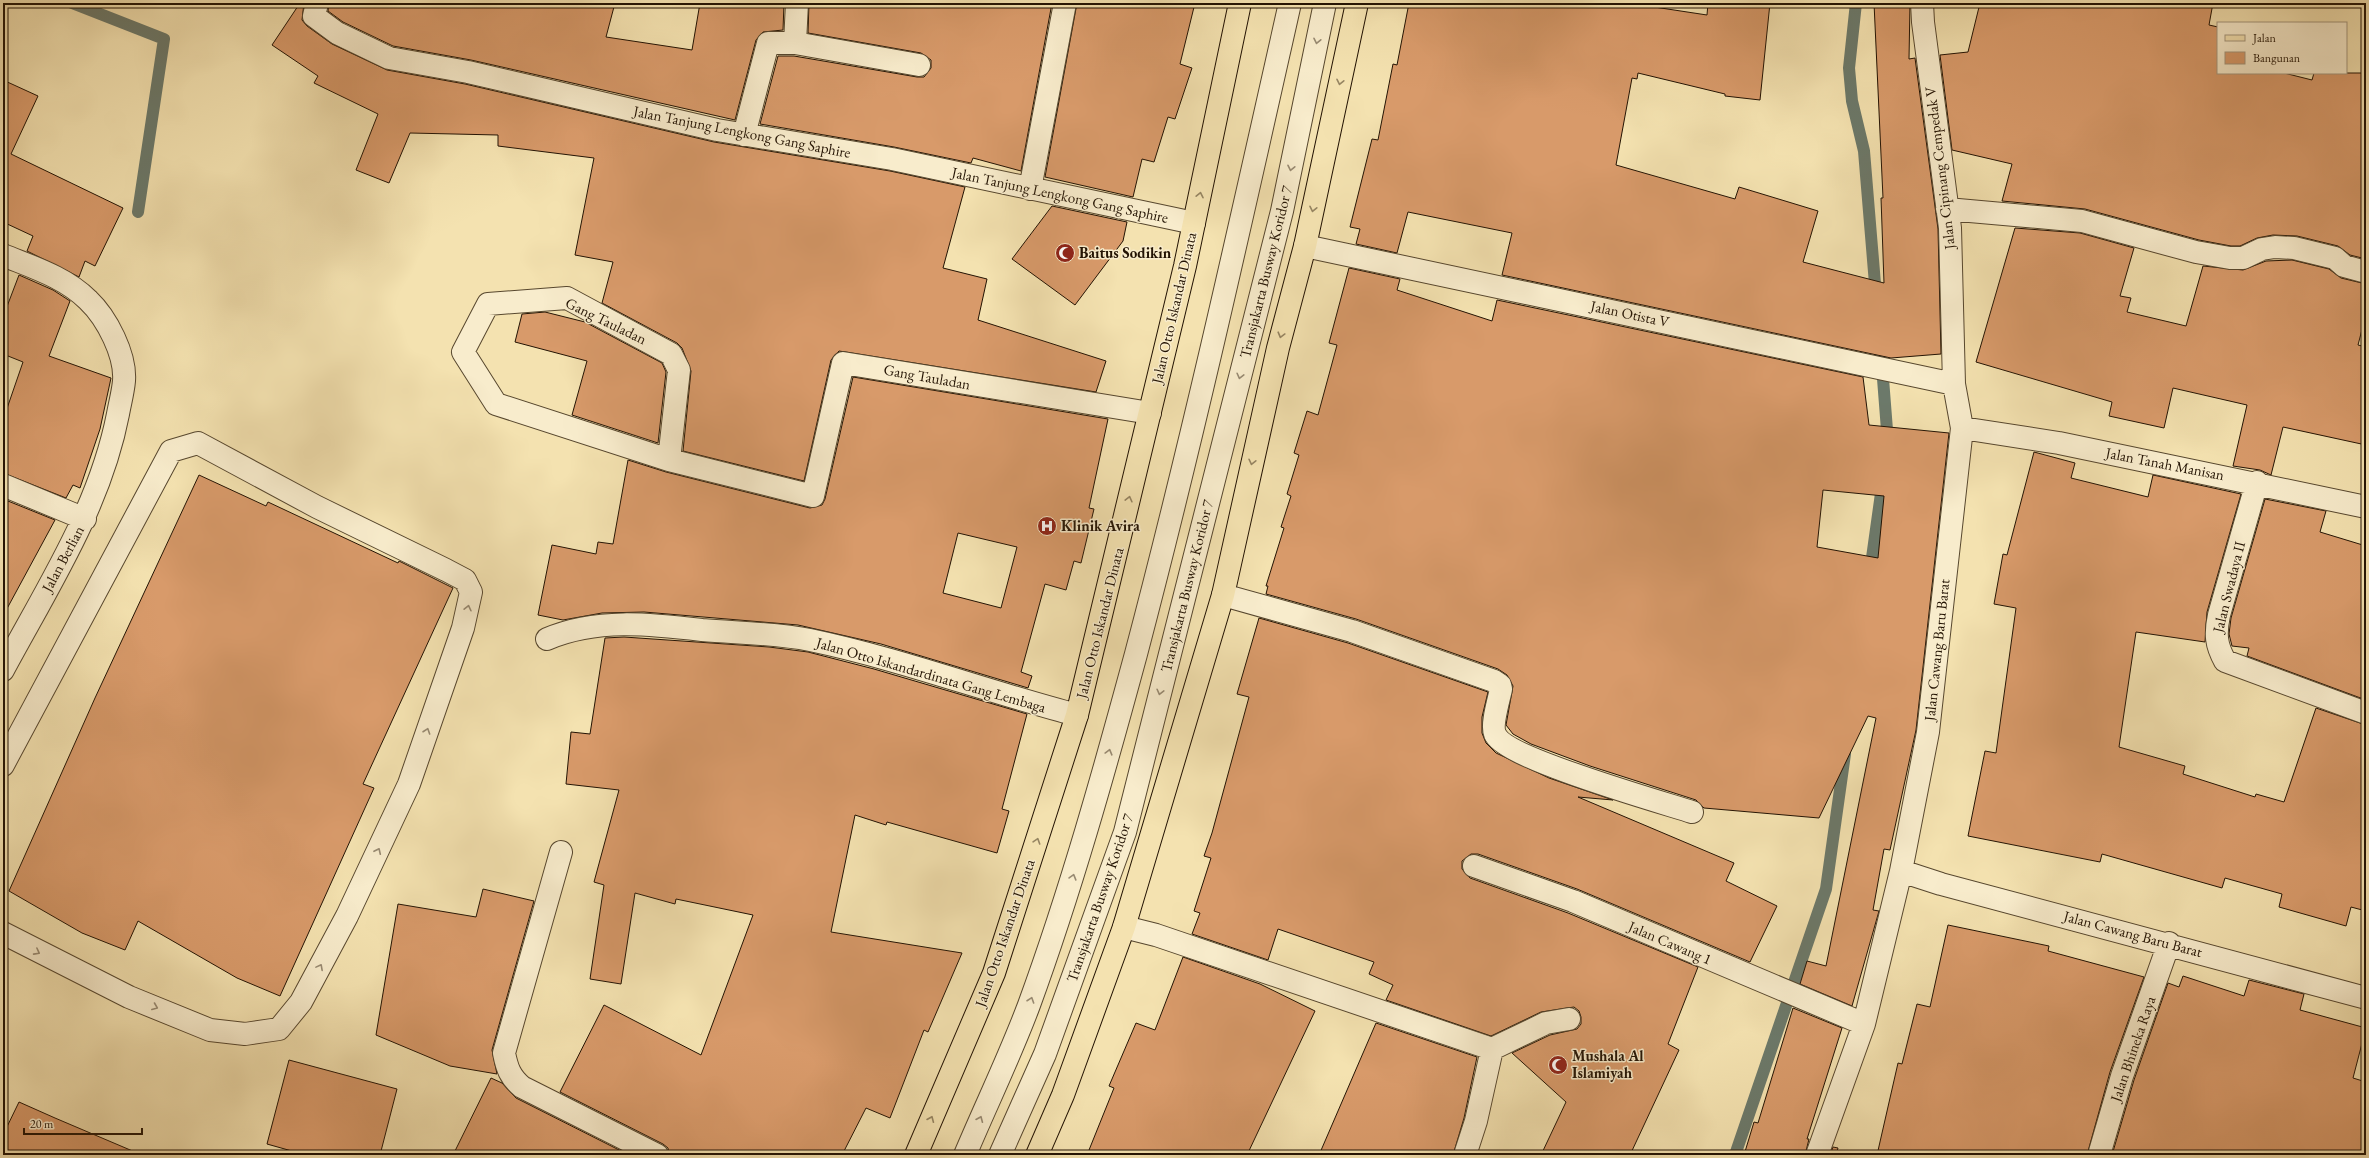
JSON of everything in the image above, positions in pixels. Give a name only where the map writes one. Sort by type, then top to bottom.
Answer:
[{"type":"main road","name":"Jalan Otto Iskandar Dinata","points":[[916,1155],[994,973],[1077,715],[1194,223],[1240,3]]},
{"type":"main road","points":[[1037,1155],[1063,1095],[1124,927],[1223,595],[1278,348],[1305,246],[1357,3]]},
{"type":"street","name":"Jalan Tanjung Lengkong Gang Saphire","points":[[317,3],[314,16],[337,33],[389,58],[468,72],[744,135],[892,159],[1194,223]]},
{"type":"street","points":[[795,43],[797,3]]},
{"type":"street","points":[[1030,189],[1065,3]]},
{"type":"street","points":[[965,1155],[1028,1008],[1070,888],[1100,788],[1154,585],[1209,363],[1290,3]]},
{"type":"street","name":"Transjakarta Busway Koridor 7","points":[[1000,1155],[1045,1054],[1125,832],[1282,211],[1325,3]]},
{"type":"street","name":"Jalan Cipinang Cempedak V","points":[[1922,3],[1922,22],[1950,228],[1954,384],[1962,428]]},
{"type":"street","points":[[744,135],[768,44],[795,43],[919,64]]},
{"type":"street","points":[[1947,209],[2082,221],[2196,252],[2230,258],[2243,258],[2262,249],[2275,247],[2294,248],[2335,258],[2344,266],[2366,272]]},
{"type":"street","name":"Jalan Otista V","points":[[1305,246],[1862,363],[1954,384]]},
{"type":"street","name":"Jalan Berlian","points":[[3,255],[54,276],[88,300],[110,327],[118,345],[124,380],[112,443],[85,519],[3,670]]},
{"type":"street","name":"Gang Tauladan","points":[[669,460],[679,370],[671,354],[567,298],[488,304],[463,352],[496,404],[669,460],[813,496],[843,363],[1150,413]]},
{"type":"street","name":"Jalan Tanah Manisan","points":[[1962,428],[2059,443],[2256,482],[2366,506]]},
{"type":"street","name":"Jalan Cawang Baru Barat","points":[[1817,1155],[1864,1024],[1900,871],[1928,732],[1962,428]]},
{"type":"street","points":[[3,765],[171,451],[198,443],[317,507],[465,580],[471,592],[463,628],[409,784],[340,929],[301,1002],[279,1029],[246,1034],[210,1030],[130,997],[3,933]]},
{"type":"street","name":"Jalan Swadaya II","points":[[2256,482],[2215,631],[2218,648],[2226,661],[2366,713]]},
{"type":"street","points":[[3,485],[85,519]]},
{"type":"street","points":[[1223,595],[1352,632],[1494,681],[1500,685],[1501,689],[1493,729],[1495,736],[1504,742],[1540,762],[1692,812]]},
{"type":"street","name":"Jalan Otto Iskandardinata Gang Lembaga","points":[[547,639],[560,633],[599,626],[630,623],[808,640],[924,670],[1009,697],[1077,715]]},
{"type":"street","points":[[560,852],[504,1053],[507,1070],[513,1080],[522,1087],[657,1155]]},
{"type":"street","name":"Jalan Cawang 1","points":[[1474,866],[1573,901],[1794,996],[1864,1024]]},
{"type":"street","name":"Jalan Cawang Baru Barat","points":[[1900,871],[1941,884],[2169,943],[2366,998]]},
{"type":"street","points":[[1124,927],[1156,935],[1492,1049],[1546,1023],[1568,1019]]},
{"type":"street","name":"Jalan Bhineka Raya","points":[[2099,1155],[2122,1076],[2169,943]]},
{"type":"street","points":[[1465,1155],[1476,1121],[1492,1049]]},
{"type":"building","points":[[300,3],[304,3],[302,20],[307,26],[332,44],[387,70],[465,84],[714,142],[890,171],[965,187],[943,268],[987,279],[978,320],[1106,361],[1096,392],[839,351],[831,360],[804,481],[683,451],[691,371],[682,348],[677,343],[602,303],[613,262],[575,255],[594,158],[498,146],[498,135],[410,133],[389,183],[356,170],[378,114],[314,83],[318,76],[272,45]]},
{"type":"building","points":[[329,3],[615,3],[606,37],[692,50],[700,3],[784,3],[783,30],[763,32],[756,40],[735,120],[471,60],[393,46],[343,22],[328,11]]},
{"type":"building","points":[[809,3],[1052,3],[1021,171],[973,158],[971,163],[894,147],[760,124],[778,56],[794,56],[917,77],[924,77],[931,68],[931,60],[921,53],[808,33]]},
{"type":"building","points":[[1077,3],[1195,3],[1180,64],[1192,68],[1175,119],[1168,117],[1154,162],[1142,159],[1133,197],[1045,177]]},
{"type":"building","points":[[1409,3],[1628,3],[1707,15],[1708,3],[1770,3],[1760,100],[1725,96],[1725,94],[1638,73],[1637,79],[1632,78],[1616,165],[1735,199],[1739,187],[1818,211],[1803,262],[1884,283],[1881,198],[1883,198],[1874,3],[1910,3],[1909,59],[1915,58],[1938,229],[1941,354],[1891,358],[1502,275],[1512,233],[1408,212],[1397,253],[1356,244],[1360,229],[1350,227],[1372,139],[1378,140],[1393,64],[1397,65]]},
{"type":"building","points":[[1980,3],[2213,3],[2209,25],[2217,27],[2217,74],[2288,74],[2312,80],[2314,74],[2366,73],[2366,259],[2350,255],[2338,246],[2297,236],[2273,235],[2257,238],[2240,246],[2231,246],[2199,240],[2085,209],[2002,201],[2012,164],[1952,150],[1940,55],[1968,52]]},
{"type":"building","points":[[3,80],[38,96],[11,154],[123,208],[95,266],[85,261],[79,277],[27,251],[33,236],[3,222]]},
{"type":"building","name":"Baitus Sodikin","points":[[1052,206],[1127,222],[1123,241],[1075,305],[1012,259]]},
{"type":"building","points":[[2015,228],[2080,233],[2134,248],[2120,296],[2131,298],[2127,312],[2186,326],[2203,266],[2243,270],[2266,261],[2292,260],[2329,269],[2341,278],[2366,284],[2366,314],[2358,345],[2366,347],[2366,445],[2283,427],[2271,475],[2260,470],[2233,466],[2247,405],[2173,388],[2164,428],[2109,416],[2112,402],[1976,362]]},
{"type":"building","points":[[1349,268],[1400,279],[1397,290],[1492,321],[1497,300],[1863,377],[1869,425],[1949,433],[1916,730],[1890,850],[1884,849],[1873,910],[1879,911],[1852,1006],[1800,984],[1807,961],[1826,966],[1876,718],[1868,716],[1819,818],[1704,808],[1696,800],[1590,766],[1531,744],[1513,734],[1506,725],[1513,686],[1507,675],[1498,669],[1356,619],[1266,594],[1268,586],[1266,586],[1284,528],[1281,527],[1291,496],[1287,494],[1299,455],[1294,453],[1307,411],[1318,415],[1337,345],[1329,343]],"holes":[[[1823,490],[1884,496],[1878,558],[1817,547]]]},
{"type":"building","points":[[19,275],[53,290],[70,301],[49,356],[111,378],[100,429],[80,488],[73,485],[66,498],[3,473],[3,420],[23,362],[3,354],[3,317]]},
{"type":"building","points":[[545,312],[585,322],[662,363],[666,372],[658,443],[572,415],[587,361],[515,342],[522,314]]},
{"type":"building","points":[[853,377],[1108,419],[1089,508],[1094,509],[1081,563],[1074,561],[1066,590],[1045,584],[1021,672],[1032,676],[1028,688],[881,644],[798,625],[644,612],[602,613],[563,620],[538,615],[552,545],[596,554],[598,542],[613,544],[628,460],[666,472],[810,508],[822,505],[825,499]],"holes":[[[958,533],[1017,547],[1001,608],[943,593]]]},
{"type":"building","points":[[2034,452],[2075,463],[2071,478],[2148,497],[2153,475],[2241,494],[2207,612],[2205,642],[2136,632],[2119,747],[2185,766],[2183,774],[2255,797],[2256,794],[2284,802],[2316,708],[2366,725],[2366,911],[2351,907],[2346,926],[2279,907],[2282,894],[2225,878],[2222,888],[2102,854],[2100,862],[1968,836],[1985,751],[1996,753],[2016,608],[1994,604],[2003,554],[2007,555]]},
{"type":"building","points":[[199,475],[266,506],[268,502],[398,563],[399,561],[453,588],[363,784],[374,788],[280,996],[237,978],[138,921],[125,950],[82,933],[9,891],[95,698]]},
{"type":"building","points":[[3,499],[55,520],[3,616]]},
{"type":"building","points":[[2265,499],[2326,511],[2320,532],[2366,546],[2366,700],[2247,656],[2249,648],[2232,646],[2229,634],[2231,618]]},
{"type":"building","points":[[1259,618],[1348,643],[1488,692],[1482,717],[1482,733],[1486,743],[1496,753],[1549,778],[1613,800],[1578,797],[1734,863],[1726,881],[1777,906],[1750,962],[1577,889],[1478,854],[1471,854],[1462,861],[1462,869],[1470,878],[1568,913],[1698,967],[1668,1044],[1679,1050],[1630,1155],[1541,1155],[1566,1102],[1512,1053],[1550,1035],[1577,1029],[1581,1024],[1581,1017],[1579,1011],[1574,1007],[1541,1012],[1491,1036],[1386,1000],[1393,985],[1369,974],[1374,962],[1278,929],[1268,960],[1192,934],[1200,913],[1194,911],[1211,858],[1204,856],[1212,833],[1249,697],[1237,694]]},
{"type":"building","points":[[624,637],[769,647],[808,652],[874,669],[1027,714],[1002,809],[1009,811],[997,853],[887,822],[886,825],[855,815],[831,932],[962,953],[928,1032],[924,1030],[890,1118],[866,1108],[842,1155],[669,1155],[668,1148],[663,1144],[560,1092],[604,1005],[701,1055],[753,915],[676,899],[675,904],[635,893],[621,984],[590,979],[604,885],[594,882],[619,790],[566,784],[571,732],[590,734],[605,638]]},
{"type":"building","points":[[483,889],[534,901],[492,1050],[497,1074],[450,1066],[376,1035],[398,904],[476,917]]},
{"type":"building","points":[[1948,925],[2049,946],[2048,951],[2144,977],[2110,1072],[2087,1155],[1877,1155],[1898,1063],[1902,1064],[1917,1004],[1930,1007]]},
{"type":"building","points":[[1183,957],[1260,984],[1315,1011],[1247,1155],[1087,1155],[1114,1088],[1109,1086],[1136,1023],[1155,1030]]},
{"type":"building","points":[[2183,976],[2244,996],[2249,980],[2304,994],[2300,1010],[2366,1028],[2353,1078],[2366,1082],[2366,1155],[2112,1155],[2134,1080],[2168,983],[2179,987]]},
{"type":"building","points":[[1793,1008],[1842,1028],[1807,1139],[1809,1139],[1805,1155],[1744,1155],[1754,1122],[1758,1123]]},
{"type":"building","points":[[1376,1023],[1477,1057],[1464,1118],[1453,1155],[1319,1155]]},
{"type":"building","points":[[289,1060],[397,1089],[380,1155],[306,1155],[267,1144]]},
{"type":"building","points":[[491,1078],[502,1083],[516,1098],[629,1155],[453,1155]]},
{"type":"building","points":[[19,1102],[142,1155],[3,1155],[3,1135]]},
{"type":"building","points":[[1833,1147],[1838,1148],[1836,1155],[1830,1155]]},
{"type":"waterway","points":[[72,3],[164,39],[138,212]]},
{"type":"waterway","points":[[1856,3],[1849,68],[1852,101],[1864,151],[1876,296]]},
{"type":"waterway","points":[[1880,340],[1888,443]]},
{"type":"waterway","points":[[1870,572],[1883,479]]},
{"type":"waterway","points":[[1735,1155],[1826,889],[1845,754]]},
{"type":"place","name":"Baitus Sodikin","points":[[1065,253]]},
{"type":"place","name":"Klinik Avira","points":[[1047,526]]},
{"type":"place","name":"Mushala Al Islamiyah","points":[[1558,1065]]}]
